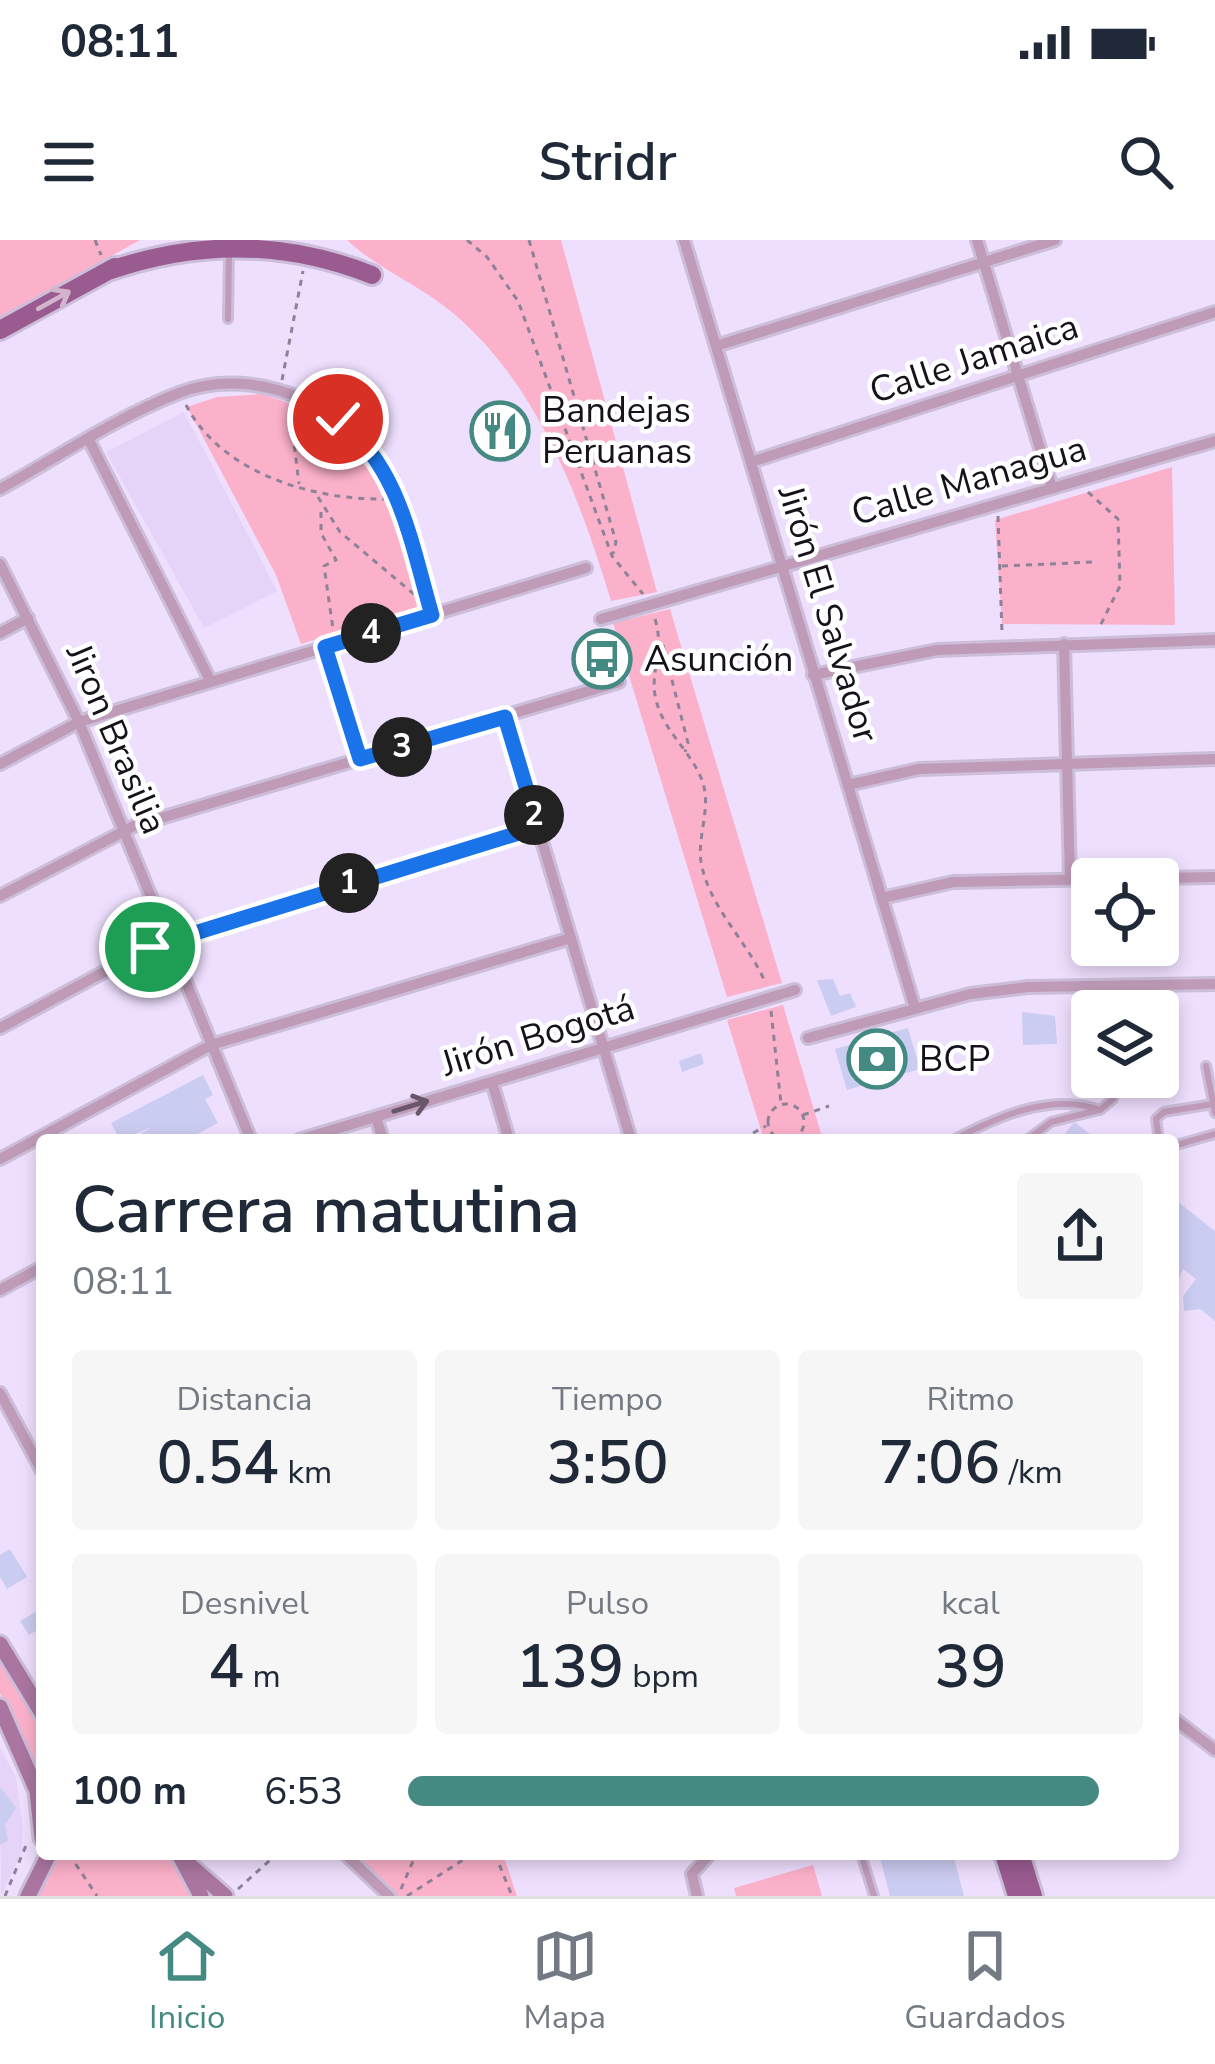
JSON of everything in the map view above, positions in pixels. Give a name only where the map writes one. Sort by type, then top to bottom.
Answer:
[{"type":"main road","points":[[0,330],[160,240]]},
{"type":"main road","points":[[108,271],[148,253],[230,242],[308,250],[372,275],[333,240]]},
{"type":"main road","points":[[0,1644],[36,1703]]},
{"type":"main road","points":[[0,1707],[36,1788]]},
{"type":"main road","points":[[28,1896],[43,1860]]},
{"type":"main road","points":[[184,1860],[201,1896]]},
{"type":"main road","points":[[186,1860],[231,1892]]},
{"type":"main road","points":[[1006,1860],[1017,1896]]},
{"type":"main road","points":[[1022,1860],[1033,1896]]},
{"type":"street","name":"Jirón El Salvador","points":[[684,240],[914,1005]]},
{"type":"street","points":[[977,240],[1052,488]]},
{"type":"street","points":[[716,346],[1055,240]]},
{"type":"street","name":"Calle Jamaica","points":[[751,462],[1215,313]]},
{"type":"street","points":[[0,489],[179,393],[235,385],[281,392],[321,408],[353,431],[380,462],[398,498],[430,608]]},
{"type":"street","points":[[88,440],[211,682]]},
{"type":"street","name":"Calle Managua","points":[[601,619],[1215,441]]},
{"type":"street","name":"Jiron Brasilia","points":[[0,564],[79,722],[248,1134]]},
{"type":"street","points":[[0,764],[79,722],[325,647],[430,608],[586,568]]},
{"type":"street","points":[[0,633],[28,618]]},
{"type":"street","points":[[813,675],[938,650],[1215,640]]},
{"type":"street","points":[[1064,644],[1070,879]]},
{"type":"street","points":[[0,896],[123,830],[619,682]]},
{"type":"street","points":[[505,717],[629,1134]]},
{"type":"street","points":[[848,785],[919,769],[1215,759]]},
{"type":"street","points":[[0,1028],[167,938],[538,827]]},
{"type":"street","points":[[882,898],[953,882],[1215,877]]},
{"type":"street","points":[[47,1134],[211,1046],[571,938]]},
{"type":"street","points":[[808,1038],[914,1005],[1028,987],[1215,984]]},
{"type":"street","name":"Jirón Bogotá","points":[[319,1134],[795,990]]},
{"type":"street","points":[[492,1082],[507,1134]]},
{"type":"street","points":[[376,1117],[380,1134]]},
{"type":"street","points":[[0,1159],[36,1140]]},
{"type":"street","points":[[0,1290],[36,1271]]},
{"type":"street","points":[[0,1393],[36,1460]]},
{"type":"street","points":[[1179,1723],[1215,1750]]},
{"type":"street","points":[[351,1860],[388,1896]]},
{"type":"street","points":[[697,1896],[692,1874],[705,1860]]},
{"type":"lane","points":[[228,319],[230,242]]},
{"type":"lane","points":[[1158,1134],[1156,1119],[1164,1112],[1214,1108],[1205,1066]]},
{"type":"lane","points":[[1035,1134],[1051,1122],[1100,1110],[1113,1098]]},
{"type":"lane","points":[[963,1134],[1055,1102],[1077,1101],[1100,1110]]},
{"type":"lane","points":[[1179,1144],[1215,1134]]},
{"type":"lane","points":[[863,1860],[874,1896]]},
{"type":"path","points":[[467,240],[488,257],[531,328],[580,482],[612,556],[632,574],[651,607],[688,743],[685,754]]},
{"type":"path","points":[[529,240],[616,542],[612,556]]},
{"type":"path","points":[[300,487],[281,392],[308,250]]},
{"type":"path","points":[[179,393],[190,414],[244,463],[317,495],[398,498]]},
{"type":"path","points":[[1088,492],[1118,519],[1120,586],[1100,628]]},
{"type":"path","points":[[317,495],[321,533],[336,560],[324,566],[322,582],[333,628]]},
{"type":"path","points":[[998,503],[1002,646]]},
{"type":"path","points":[[321,510],[372,561],[430,608]]},
{"type":"path","points":[[1000,566],[1094,562]]},
{"type":"path","points":[[662,643],[654,691],[663,723],[703,781],[706,827],[701,860],[770,998],[781,1105]]},
{"type":"path","points":[[325,647],[360,759]]},
{"type":"path","points":[[768,1126],[770,1113],[791,1104],[802,1115],[799,1134]]},
{"type":"path","points":[[802,1115],[829,1106]]},
{"type":"path","points":[[753,1133],[768,1126]]},
{"type":"path","points":[[768,1126],[775,1134]]},
{"type":"path","points":[[5,1896],[35,1834]]},
{"type":"path","points":[[73,1860],[97,1896]]},
{"type":"path","points":[[231,1892],[270,1860]]},
{"type":"path","points":[[398,1896],[413,1860]]},
{"type":"path","points":[[406,1896],[463,1860]]},
{"type":"path","points":[[497,1860],[512,1896]]},
{"type":"shaded area","points":[[0,240],[140,240],[0,318]]},
{"type":"shaded area","points":[[347,240],[561,240],[657,592],[611,601],[570,484],[509,374],[453,313]]},
{"type":"shaded area","points":[[262,394],[336,427],[377,472],[390,500],[420,608],[301,644],[276,575],[187,407],[217,397]]},
{"type":"shaded area","points":[[184,412],[277,591],[204,628],[106,452]]},
{"type":"shaded area","points":[[1172,467],[1175,625],[1002,624],[995,520]]},
{"type":"shaded area","points":[[670,609],[782,983],[727,997],[613,623]]},
{"type":"shaded area","points":[[783,1005],[821,1134],[762,1134],[727,1020]]},
{"type":"shaded area","points":[[0,1651],[36,1714],[36,1772],[0,1693]]},
{"type":"shaded area","points":[[0,1748],[16,1777],[23,1829],[21,1854],[1,1896]]},
{"type":"shaded area","points":[[57,1860],[172,1860],[193,1896],[36,1896]]},
{"type":"shaded area","points":[[361,1860],[505,1860],[517,1896],[396,1896]]},
{"type":"shaded area","points":[[813,1865],[822,1896],[736,1896],[734,1888]]},
{"type":"building","points":[[833,979],[840,996],[850,993],[856,1007],[831,1016],[817,980]]},
{"type":"building","points":[[1022,1012],[1055,1016],[1057,1044],[1023,1045]]},
{"type":"building","name":"BCP","points":[[908,1028],[920,1069],[847,1090],[835,1049]]},
{"type":"building","points":[[701,1053],[704,1064],[682,1072],[679,1061]]},
{"type":"building","points":[[203,1075],[213,1095],[205,1099],[218,1123],[197,1134],[141,1134],[152,1127],[117,1134],[111,1123]]},
{"type":"building","points":[[1074,1122],[1090,1134],[1065,1134]]},
{"type":"building","points":[[1179,1203],[1215,1231],[1215,1321],[1200,1309],[1184,1311],[1183,1296],[1196,1279],[1183,1269],[1179,1279]]},
{"type":"building","points":[[10,1549],[27,1577],[7,1589],[0,1577],[0,1555]]},
{"type":"building","points":[[36,1612],[36,1631],[29,1635],[20,1621]]},
{"type":"building","points":[[0,1787],[16,1808],[5,1825],[8,1841],[0,1845]]},
{"type":"building","points":[[881,1860],[955,1860],[964,1896],[890,1896]]},
{"type":"place","name":"Bandejas Peruanas","points":[[500,431]]},
{"type":"place","name":"Asunción","points":[[602,659]]},
{"type":"place","name":"BCP","points":[[877,1059]]},
{"type":"route","points":[[150,947],[538,827],[505,717],[360,759],[325,647],[432,615],[390,479],[368,446],[338,419]]}]
